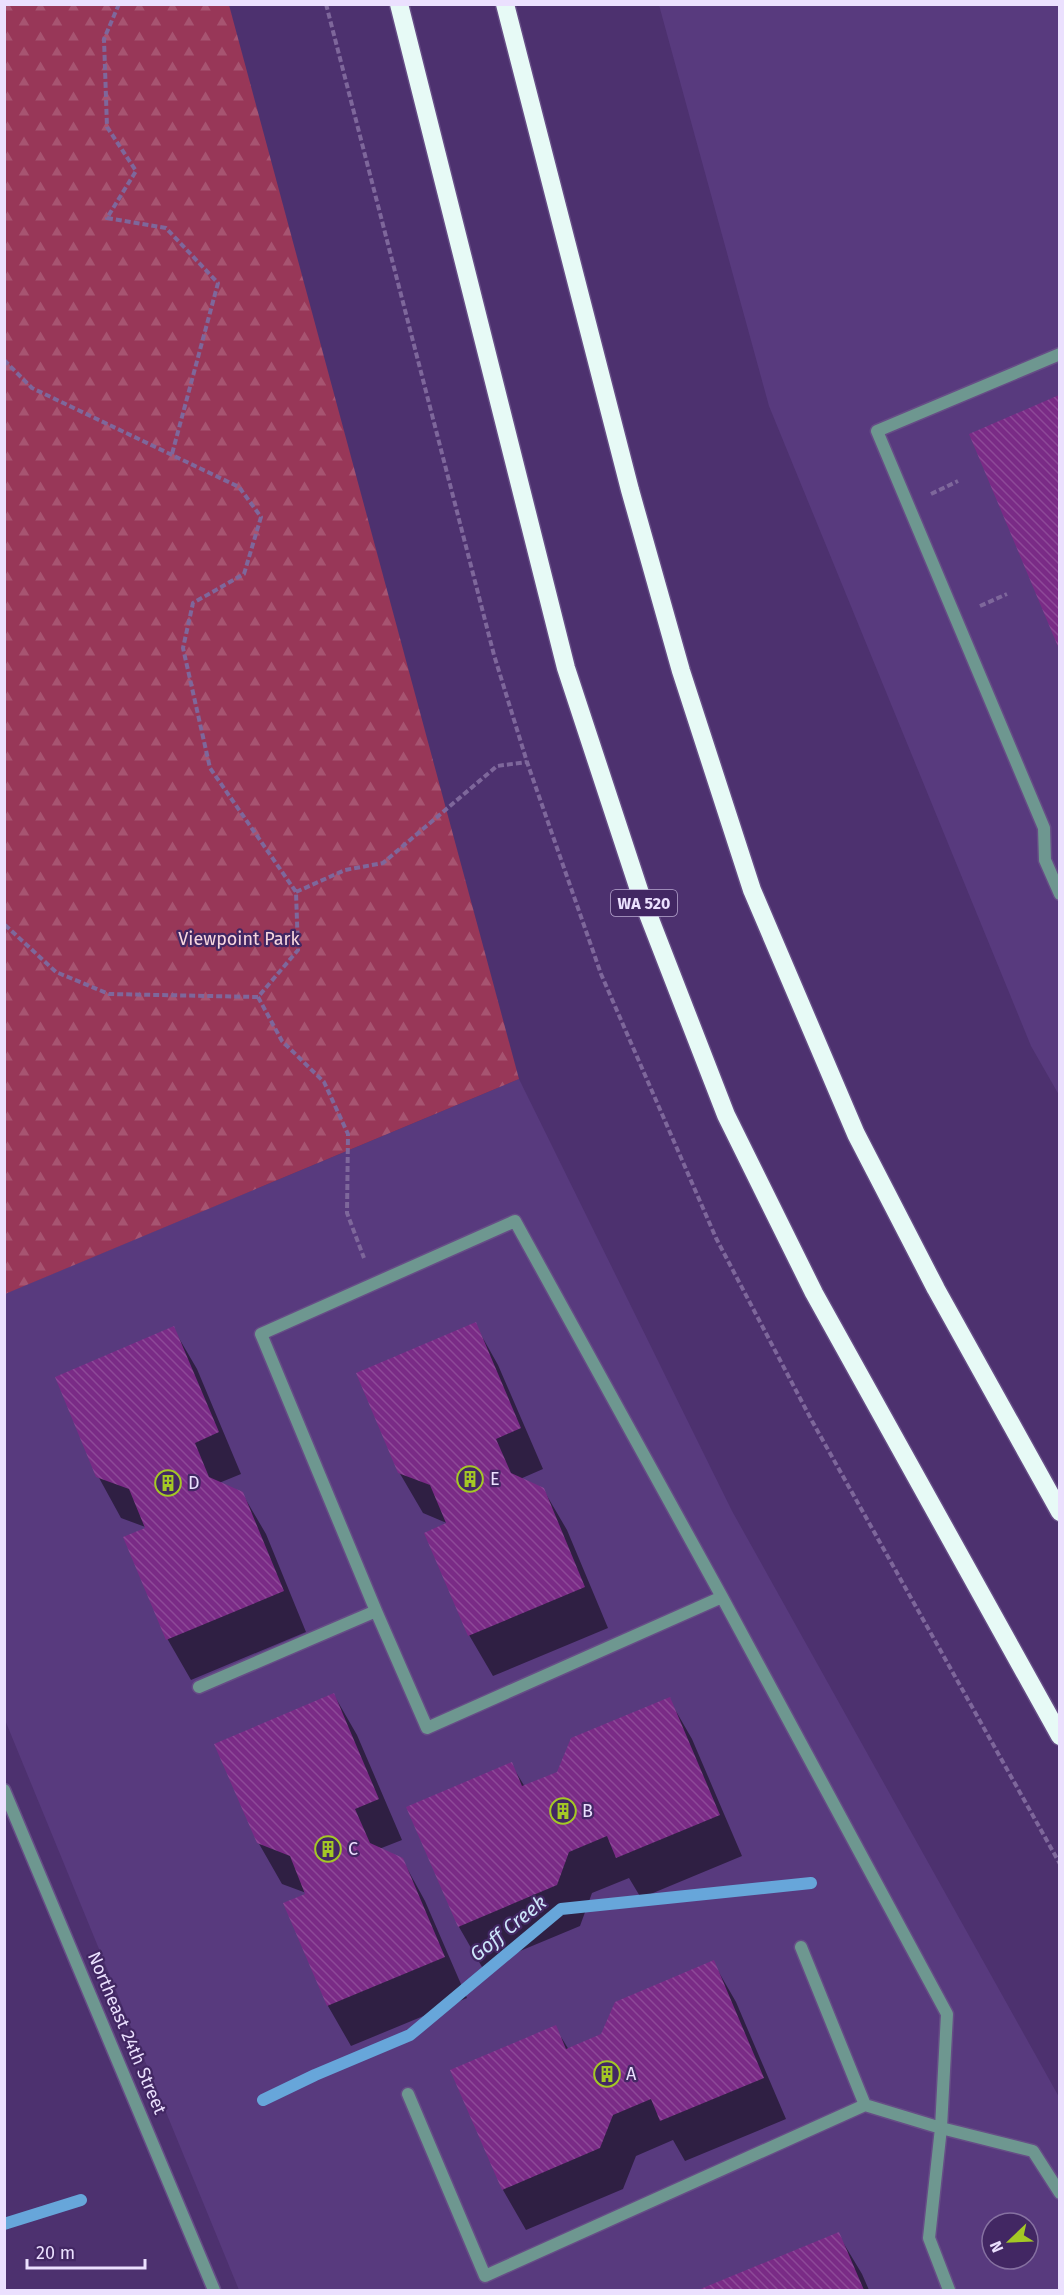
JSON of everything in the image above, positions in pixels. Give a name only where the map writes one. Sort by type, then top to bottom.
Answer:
[{"type":"highway","name":"WA 520","points":[[399,4],[566,668],[641,896],[726,1115],[814,1293],[1059,1736]]},
{"type":"highway","points":[[505,4],[630,490],[681,671],[752,890],[856,1134],[936,1289],[1059,1512]]},
{"type":"street","points":[[1059,354],[877,431],[1044,828],[1045,860],[1059,894]]},
{"type":"street","points":[[722,1597],[427,1728],[261,1334],[515,1221],[722,1597],[947,2014],[941,2128],[928,2238],[949,2290]]},
{"type":"street","points":[[199,1687],[376,1611]]},
{"type":"street","name":"Northeast 24th Street","points":[[4,1790],[214,2290]]},
{"type":"street","points":[[801,1947],[865,2105]]},
{"type":"street","points":[[408,2094],[485,2276],[865,2105],[941,2128],[1033,2151],[1059,2193]]},
{"type":"path","points":[[119,4],[104,39],[107,127],[136,171],[107,218],[166,228],[218,283],[172,454]]},
{"type":"path","points":[[4,360],[32,388],[239,487],[261,517],[244,574],[193,603],[183,648],[210,768],[297,892],[298,950],[258,997]]},
{"type":"path","points":[[927,495],[958,481]]},
{"type":"path","points":[[976,607],[1007,594]]},
{"type":"path","points":[[297,892],[345,870],[383,863],[497,766],[527,762]]},
{"type":"path","points":[[4,924],[56,972],[109,994],[258,997]]},
{"type":"path","points":[[258,997],[282,1041],[324,1082],[348,1134],[347,1212],[374,1284]]},
{"type":"shaded area","points":[[659,5],[1059,5],[1059,1095],[1031,1046],[769,406]]},
{"type":"shaded area","points":[[519,1079],[732,1511],[1059,2097],[1059,2290],[239,2290],[5,1720],[4,1294]]},
{"type":"green space","name":"Viewpoint Park","points":[[5,4],[229,5],[519,1079],[5,1294]]},
{"type":"building","points":[[1059,395],[1059,649],[969,434]]},
{"type":"building","name":"E","points":[[476,1322],[521,1428],[496,1439],[511,1473],[544,1488],[585,1587],[468,1636],[424,1533],[446,1523],[430,1485],[398,1473],[356,1373]]},
{"type":"building","name":"D","points":[[174,1326],[219,1432],[195,1443],[209,1477],[243,1492],[284,1591],[166,1640],[123,1537],[145,1528],[129,1489],[96,1477],[55,1377]]},
{"type":"building","name":"C","points":[[334,1693],[379,1799],[355,1809],[370,1843],[403,1858],[445,1957],[327,2006],[283,1903],[305,1894],[290,1856],[257,1843],[214,1744]]},
{"type":"building","name":"B","points":[[670,1697],[720,1815],[616,1858],[607,1836],[569,1852],[557,1885],[458,1927],[406,1807],[512,1762],[522,1786],[557,1772],[571,1738]]},
{"type":"building","name":"A","points":[[714,1960],[764,2078],[660,2121],[651,2099],[613,2115],[600,2148],[502,2190],[450,2070],[556,2025],[566,2049],[601,2034],[615,2002]]},
{"type":"building","points":[[839,2232],[864,2290],[698,2290]]},
{"type":"waterway","name":"Goff Creek","points":[[263,2100],[315,2075],[410,2035],[561,1909],[811,1883]]},
{"type":"waterway","name":"Goff Creek","points":[[4,2224],[81,2200]]},
{"type":"place","name":"E","points":[[470,1479]]},
{"type":"place","name":"D","points":[[168,1483]]},
{"type":"place","name":"B","points":[[563,1811]]},
{"type":"place","name":"C","points":[[328,1849]]},
{"type":"place","name":"A","points":[[607,2074]]}]
